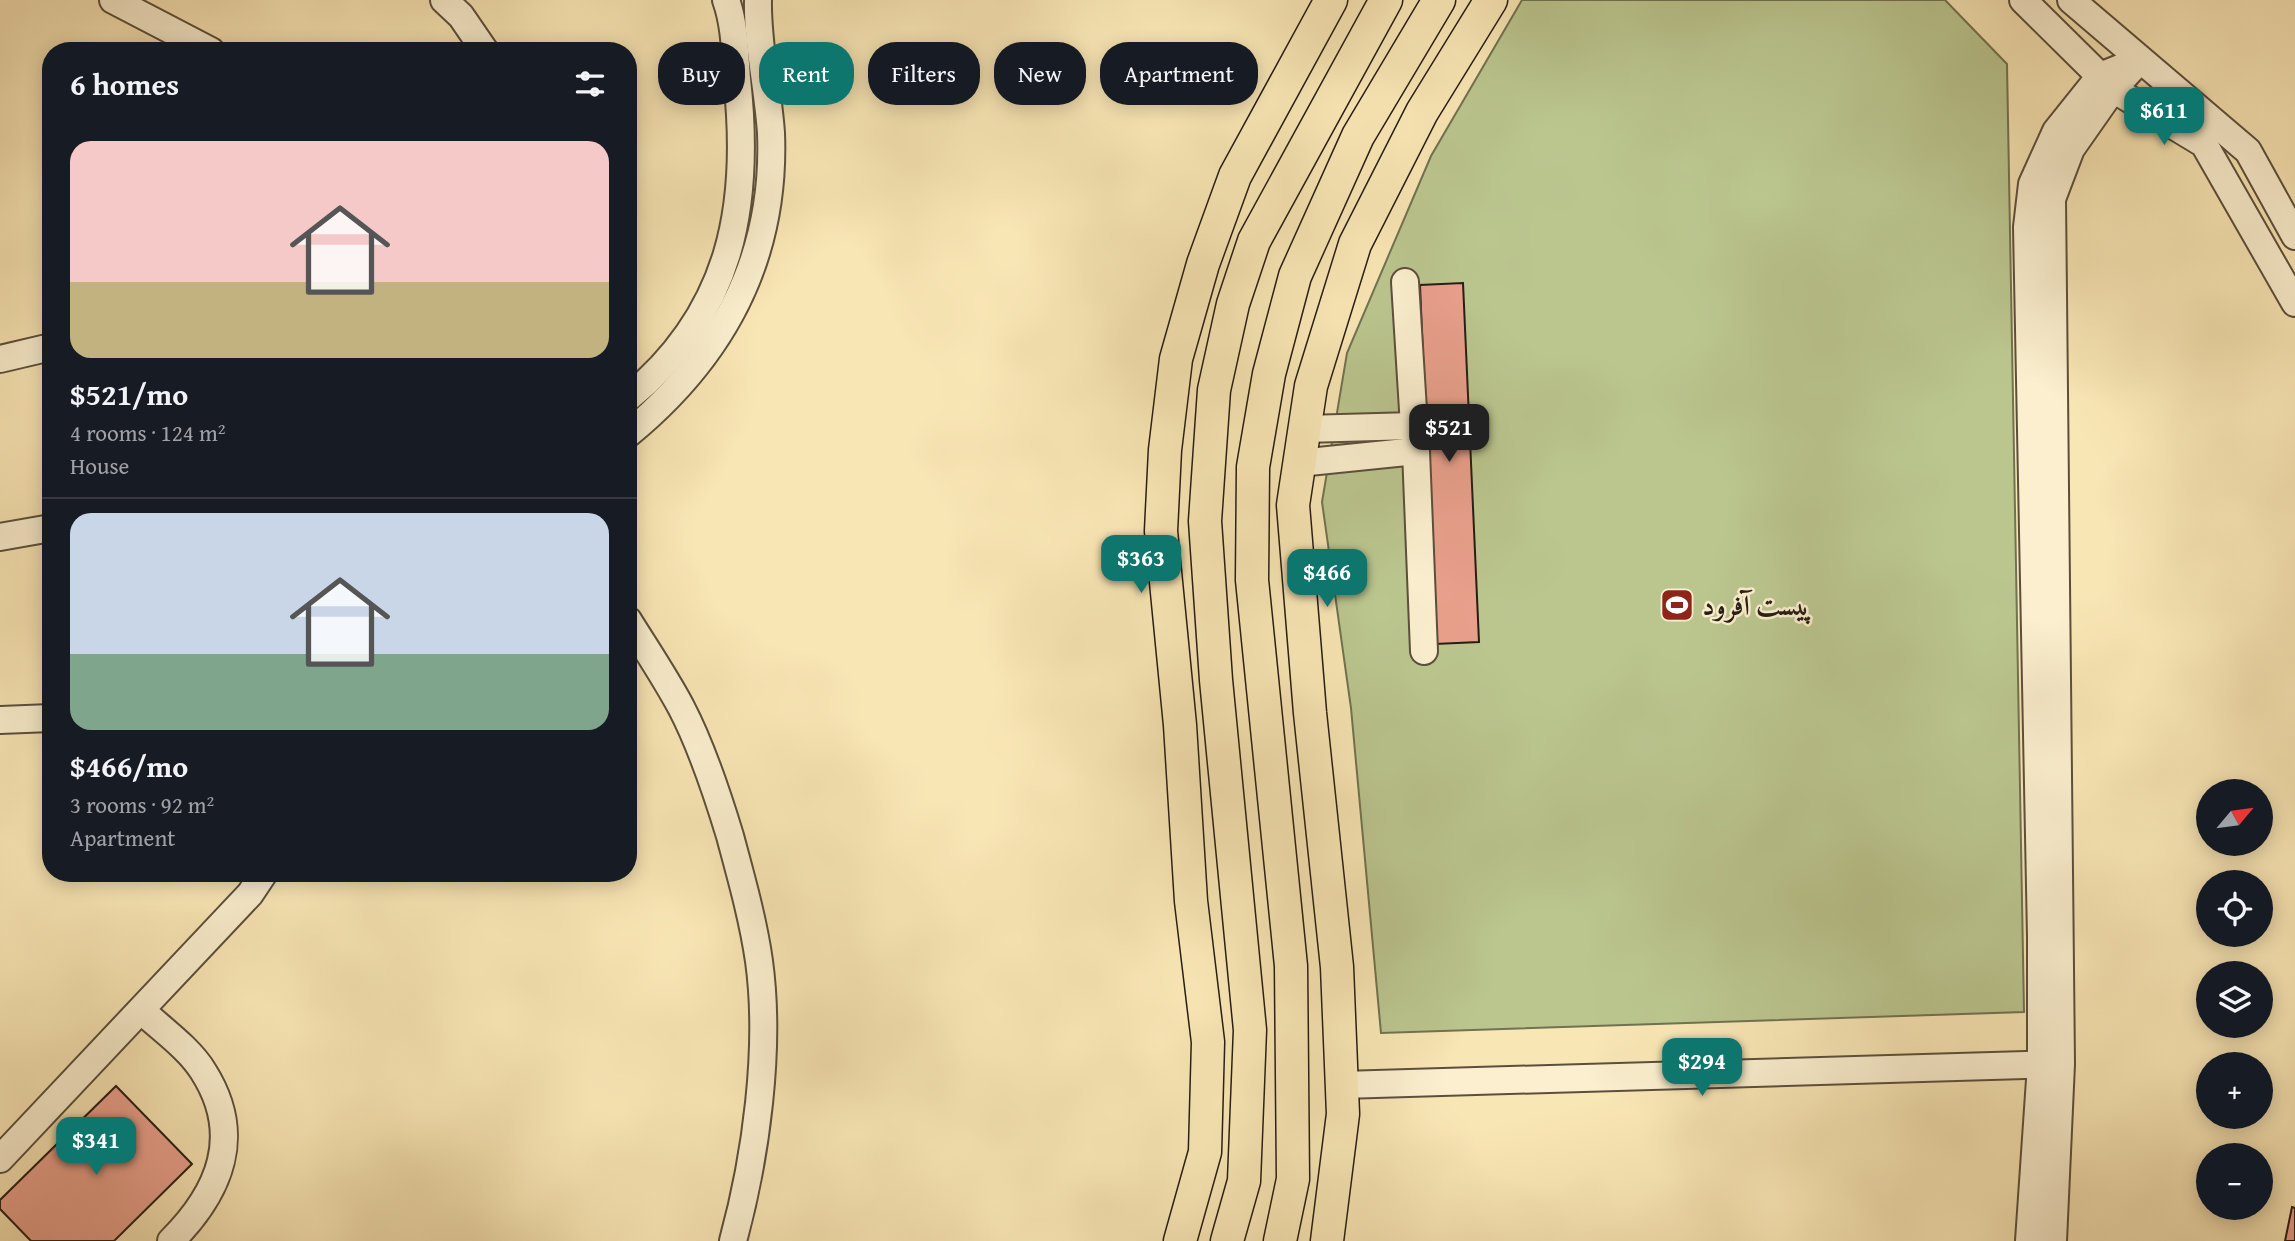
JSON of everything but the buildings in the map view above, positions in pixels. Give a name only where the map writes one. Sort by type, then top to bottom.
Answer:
[{"type":"main road","points":[[1180,1241],[1205,1152],[1208,1042],[1191,901],[1180,725],[1161,531],[1165,450],[1176,359],[1203,264],[1235,176],[1331,0]]},
{"type":"main road","points":[[1227,1241],[1244,1181],[1250,1030],[1216,680],[1205,520],[1214,390],[1233,304],[1254,241],[1386,0]]},
{"type":"main road","points":[[1280,1241],[1293,1179],[1291,966],[1252,580],[1253,467],[1269,374],[1296,276],[1358,136],[1439,0]]},
{"type":"main road","points":[[1327,1241],[1343,1114],[1337,967],[1310,713],[1293,505],[1311,386],[1355,244],[1422,112],[1491,0]]},
{"type":"street","points":[[113,0],[194,42]]},
{"type":"street","points":[[444,0],[461,16],[479,42]]},
{"type":"street","points":[[637,390],[654,374],[689,332],[715,285],[733,234],[742,182],[743,132],[726,0]]},
{"type":"street","points":[[637,426],[675,393],[711,348],[740,296],[760,241],[771,158],[758,0]]},
{"type":"street","points":[[2023,0],[2107,82],[2204,144],[2295,303]]},
{"type":"street","points":[[2071,0],[2248,151],[2295,236]]},
{"type":"street","points":[[2053,1241],[2051,1064],[2027,227],[2032,184],[2056,131],[2107,82],[2140,60]]},
{"type":"street","points":[[1405,282],[1424,651]]},
{"type":"street","points":[[0,359],[42,349]]},
{"type":"street","points":[[1304,429],[1415,438]]},
{"type":"street","points":[[1299,463],[1415,438]]},
{"type":"street","points":[[0,537],[42,530]]},
{"type":"street","points":[[637,635],[681,708],[718,795],[740,872],[759,962],[761,1041],[757,1123],[743,1205],[733,1241]]},
{"type":"street","points":[[0,720],[42,718]]},
{"type":"street","points":[[0,1159],[250,894],[258,882]]},
{"type":"street","points":[[141,1010],[202,1068],[220,1104],[223,1123],[221,1161],[212,1189],[197,1215],[172,1241]]},
{"type":"street","points":[[1342,1084],[2051,1064]]},
{"type":"street","points":[[2029,1241],[2051,1064]]},
{"type":"green space","name":"پیست آفرود","points":[[1522,0],[1945,0],[2007,64],[2024,1012],[1381,1033],[1351,708],[1322,502],[1347,353],[1431,156]]},
{"type":"place","name":"پیست آفرود","points":[[1677,605]]}]
